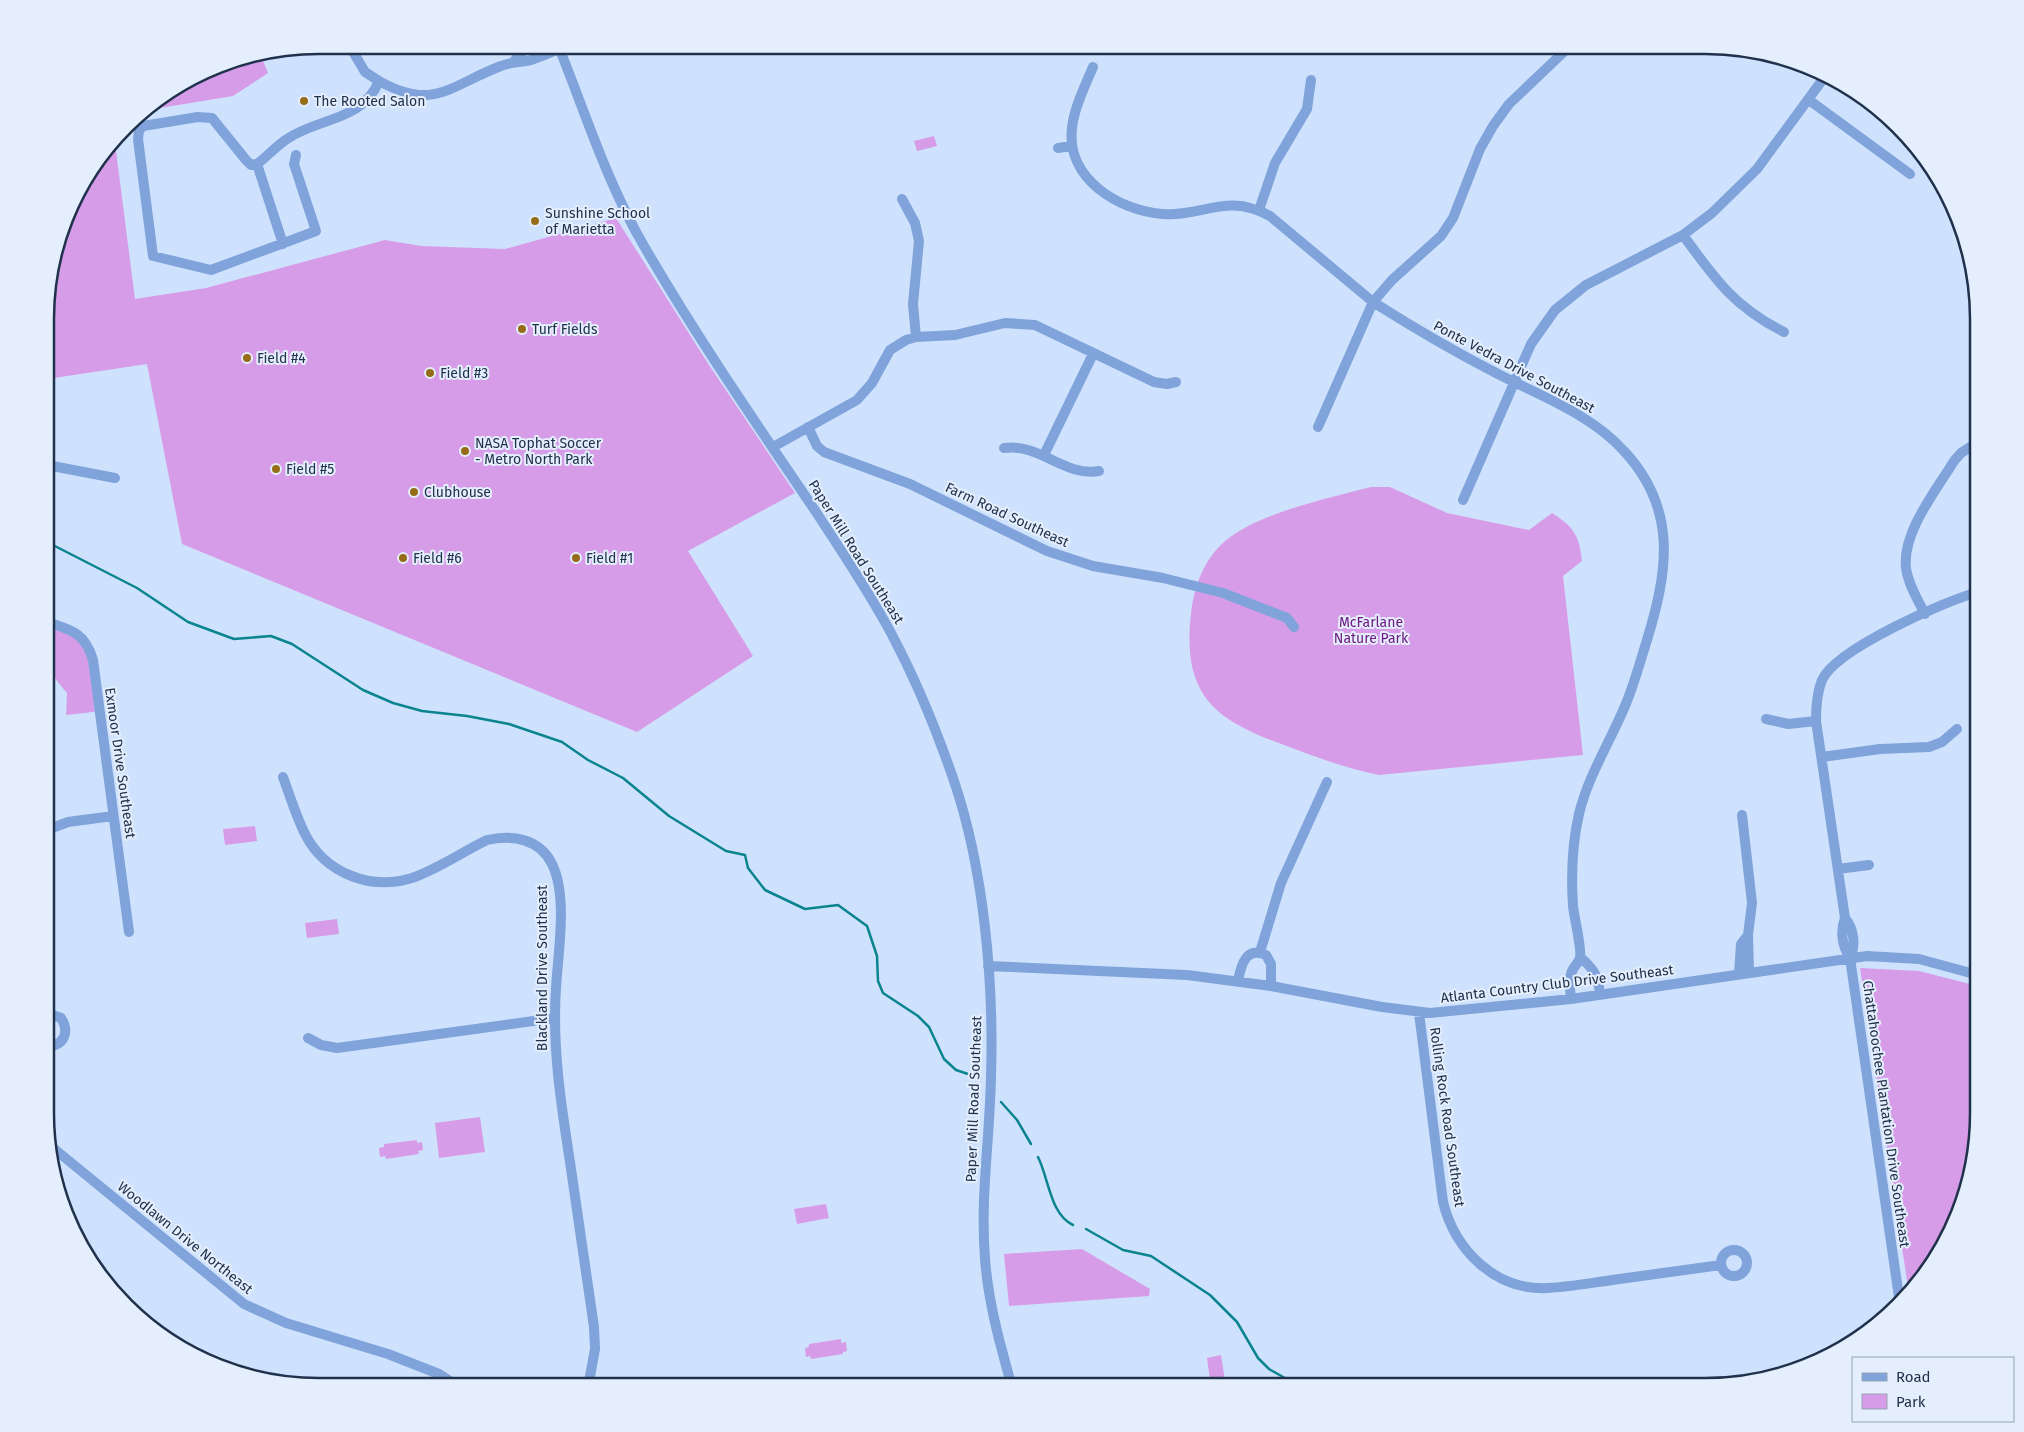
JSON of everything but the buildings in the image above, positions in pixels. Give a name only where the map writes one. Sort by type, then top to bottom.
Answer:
[{"type":"street","points":[[354,54],[365,72],[379,81],[408,93],[434,95],[454,89],[490,70],[514,61],[528,61],[544,54]]},
{"type":"street","points":[[514,61],[520,54]]},
{"type":"street","name":"Paper Mill Road Southeast","points":[[562,54],[607,171],[634,230],[683,310],[849,562],[890,632],[937,736],[955,784],[970,845],[988,966],[992,1057],[984,1207],[984,1254],[994,1317],[1010,1378]]},
{"type":"street","points":[[1318,427],[1373,302],[1392,280],[1441,236],[1453,218],[1480,149],[1493,126],[1509,104],[1562,54]]},
{"type":"street","name":"Ponte Vedra Drive Southeast","points":[[1093,67],[1075,113],[1072,127],[1072,146],[1081,170],[1106,195],[1136,208],[1162,214],[1223,204],[1259,210],[1270,216],[1373,302],[1433,340],[1599,428],[1624,450],[1642,474],[1651,491],[1658,511],[1665,547],[1665,568],[1644,652],[1625,706],[1588,785],[1579,814],[1574,842],[1572,873],[1580,958]]},
{"type":"street","points":[[1259,210],[1275,163],[1308,109],[1311,80]]},
{"type":"street","points":[[296,155],[294,164],[316,231],[211,270],[159,259],[153,256],[138,140],[138,131],[143,126],[198,117],[212,118],[246,160],[251,165],[257,164],[287,138],[355,110],[368,99],[379,81]]},
{"type":"street","points":[[1463,500],[1531,344],[1543,325],[1569,298],[1606,274],[1683,235],[1742,187],[1767,157],[1822,81]]},
{"type":"street","points":[[1809,100],[1910,174]]},
{"type":"street","points":[[1058,148],[1072,146]]},
{"type":"street","points":[[257,164],[284,244]]},
{"type":"street","points":[[902,199],[915,223],[919,241],[912,304],[916,337]]},
{"type":"street","points":[[1683,235],[1711,273],[1737,302],[1750,313],[1784,332]]},
{"type":"street","points":[[773,447],[857,400],[872,383],[890,350],[916,337],[955,335],[1005,323],[1026,323],[1035,325],[1154,382],[1168,384],[1176,382]]},
{"type":"street","points":[[1044,455],[1093,354]]},
{"type":"street","name":"Farm Road Southeast","points":[[808,428],[817,446],[824,452],[910,484],[1047,551],[1093,566],[1163,578],[1223,593],[1287,618],[1294,627]]},
{"type":"street","points":[[1004,448],[1022,447],[1078,471],[1088,473],[1099,471]]},
{"type":"street","points":[[1925,614],[1906,569],[1908,542],[1913,529],[1954,461],[1970,447]]},
{"type":"street","points":[[54,466],[115,478]]},
{"type":"street","name":"Chattahoochee Plantation Drive Southeast","points":[[1899,1295],[1850,958],[1844,944],[1841,928],[1844,918],[1816,721],[1818,697],[1822,679],[1830,669],[1851,651],[1925,614],[1970,595]]},
{"type":"street","name":"Exmoor Drive Southeast","points":[[54,625],[74,632],[86,642],[90,650],[129,932]]},
{"type":"street","points":[[1766,719],[1788,724],[1816,721]]},
{"type":"street","points":[[1822,757],[1880,749],[1929,747],[1942,742],[1957,729]]},
{"type":"street","name":"Blackland Drive Southeast","points":[[283,777],[299,820],[312,845],[332,866],[360,880],[395,882],[412,877],[487,840],[498,838],[518,838],[536,846],[552,863],[558,889],[559,941],[555,1049],[559,1089],[594,1327],[595,1349],[590,1378]]},
{"type":"street","points":[[1260,952],[1281,883],[1327,782]]},
{"type":"street","points":[[1742,815],[1752,903],[1744,973]]},
{"type":"street","points":[[54,827],[68,822],[114,816]]},
{"type":"street","points":[[1838,869],[1869,865]]},
{"type":"street","points":[[1238,981],[1244,960],[1250,954],[1260,952],[1266,955],[1271,964],[1271,986]]},
{"type":"street","name":"Atlanta Country Club Drive Southeast","points":[[988,966],[1148,972],[1238,981],[1419,1013],[1571,999],[1850,958],[1886,956],[1919,959],[1970,973]]},
{"type":"street","points":[[1571,999],[1569,982],[1571,971],[1580,958],[1593,968],[1598,977],[1600,994]]},
{"type":"street","name":"Rolling Rock Road Southeast","points":[[1419,1013],[1443,1202],[1458,1239],[1482,1266],[1512,1283],[1548,1288],[1721,1265]]},
{"type":"street","points":[[54,1016],[61,1018],[66,1025],[66,1033],[63,1040],[54,1045]]},
{"type":"street","points":[[308,1038],[321,1045],[337,1048],[555,1018]]},
{"type":"street","name":"Woodlawn Drive Northeast","points":[[56,1151],[244,1304],[286,1323],[388,1354],[445,1378]]},
{"type":"green space","points":[[263,60],[268,73],[233,96],[156,109],[201,81],[234,68]]},
{"type":"green space","points":[[934,136],[937,146],[917,151],[914,141]]},
{"type":"green space","name":"NASA Tophat Soccer - Metro North Park","points":[[116,148],[135,299],[206,288],[385,240],[421,246],[505,249],[616,218],[709,365],[795,493],[688,551],[753,656],[637,732],[182,544],[147,364],[54,378],[54,301],[63,250],[81,201],[98,171]]},
{"type":"green space","name":"McFarlane Nature Park","points":[[1371,487],[1390,487],[1447,513],[1529,530],[1552,513],[1570,527],[1577,538],[1582,561],[1563,576],[1583,755],[1379,775],[1335,763],[1266,738],[1225,717],[1210,704],[1199,687],[1192,668],[1189,643],[1195,592],[1202,572],[1213,553],[1229,538],[1243,529],[1278,513]]},
{"type":"green space","points":[[54,629],[74,636],[87,651],[95,711],[66,715],[67,693],[54,677]]},
{"type":"green space","points":[[255,826],[257,841],[225,845],[223,829]]},
{"type":"green space","points":[[337,919],[339,934],[307,938],[305,923]]},
{"type":"green space","points":[[1860,968],[1919,971],[1970,984],[1970,1131],[1965,1165],[1956,1198],[1943,1231],[1926,1261],[1908,1285]]},
{"type":"green space","points":[[480,1117],[485,1152],[439,1158],[435,1123]]},
{"type":"green space","points":[[417,1140],[417,1143],[422,1142],[423,1150],[418,1151],[419,1154],[386,1159],[385,1156],[380,1157],[379,1148],[384,1147],[384,1144]]},
{"type":"green space","points":[[826,1204],[829,1218],[797,1224],[794,1209]]},
{"type":"green space","points":[[1082,1249],[1150,1289],[1149,1296],[1009,1306],[1004,1254]]},
{"type":"green space","points":[[841,1339],[841,1343],[846,1342],[847,1351],[843,1352],[843,1354],[811,1359],[810,1356],[806,1357],[805,1348],[809,1347],[809,1344]]},
{"type":"green space","points":[[1221,1355],[1225,1378],[1210,1378],[1207,1358]]},
{"type":"waterway","points":[[54,546],[137,588],[188,622],[234,639],[271,636],[292,644],[363,690],[393,703],[422,711],[467,716],[509,724],[562,742],[588,760],[623,778],[669,816],[726,851],[745,855],[748,868],[765,890],[805,909],[838,905],[867,926],[877,956],[878,981],[883,993],[918,1016],[929,1027],[944,1059],[956,1070],[980,1078]]},
{"type":"waterway","points":[[1001,1102],[1017,1120],[1031,1144]]},
{"type":"waterway","points":[[1038,1157],[1059,1213],[1073,1225]]},
{"type":"waterway","points":[[1086,1229],[1123,1250],[1151,1256],[1210,1295],[1237,1322],[1258,1358],[1269,1369],[1285,1378]]},
{"type":"place","name":"The Rooted Salon","points":[[304,101]]},
{"type":"place","name":"Sunshine School of Marietta","points":[[535,221]]},
{"type":"place","name":"Turf Fields","points":[[522,329]]},
{"type":"place","name":"Field #4","points":[[247,358]]},
{"type":"place","name":"Field #3","points":[[430,373]]},
{"type":"place","name":"NASA Tophat Soccer - Metro North Park","points":[[465,451]]},
{"type":"place","name":"Field #5","points":[[276,469]]},
{"type":"place","name":"Clubhouse","points":[[414,492]]},
{"type":"place","name":"Field #6","points":[[403,558]]},
{"type":"place","name":"Field #1","points":[[576,558]]}]
